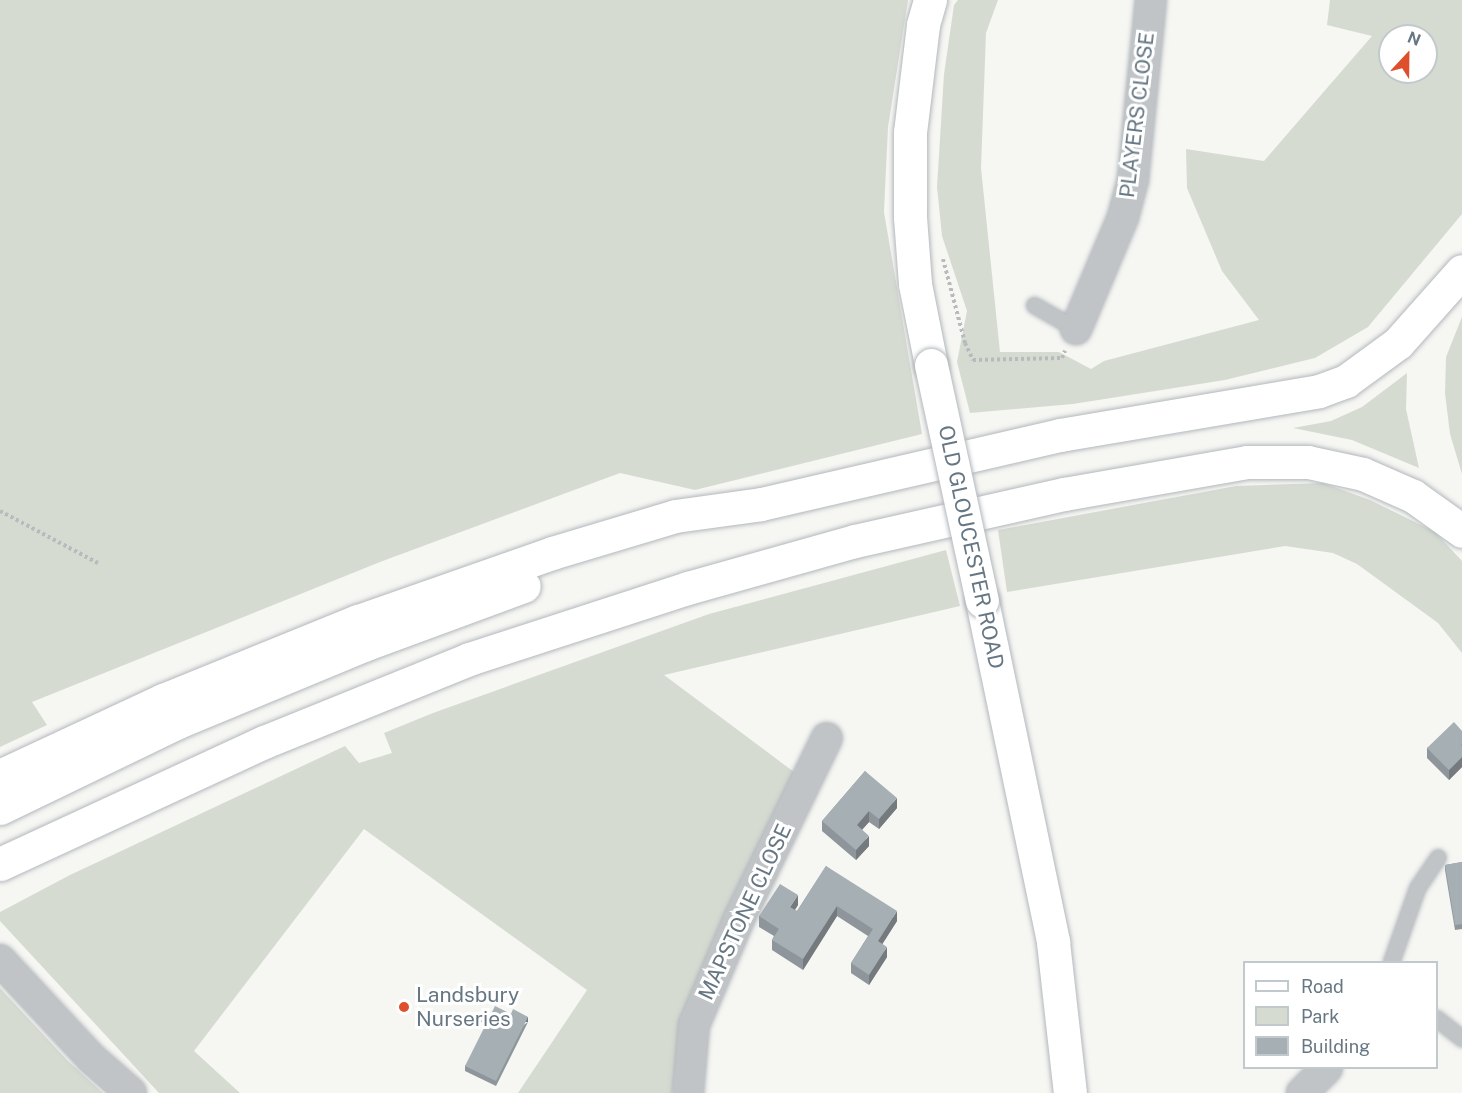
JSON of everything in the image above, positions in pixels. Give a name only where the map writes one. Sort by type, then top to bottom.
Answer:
[{"type":"main road","name":"OLD GLOUCESTER ROAD","points":[[930,0],[923,25],[910,132],[910,217],[915,284],[1053,942],[1070,1093]]},
{"type":"main road","points":[[0,776],[163,699],[358,621],[552,553],[675,516],[761,504],[1060,435],[1318,391],[1346,381],[1398,343],[1462,271]]},
{"type":"main road","points":[[0,864],[264,742],[469,659],[688,588],[855,541],[1064,494],[1247,462],[1308,462],[1363,474],[1413,496],[1462,531]]},
{"type":"main road","points":[[0,808],[178,722],[366,644],[761,504]]},
{"type":"street","name":"PLAYERS CLOSE","points":[[1076,329],[1123,217],[1133,179],[1151,0]]},
{"type":"street","name":"MAPSTONE CLOSE","points":[[688,1093],[693,1025],[739,919],[827,738]]},
{"type":"street","points":[[6,966],[91,1058],[131,1093]]},
{"type":"street","points":[[1302,1093],[1326,1069]]},
{"type":"lane","points":[[1034,305],[1076,329]]},
{"type":"lane","points":[[1392,961],[1424,872],[1438,857]]},
{"type":"lane","points":[[1438,1019],[1462,1038]]},
{"type":"path","points":[[941,254],[973,360],[1062,358],[1076,329]]},
{"type":"path","points":[[0,511],[98,563]]},
{"type":"green space","points":[[0,0],[908,0],[888,127],[884,212],[922,434],[695,490],[620,473],[380,562],[32,702],[47,725],[0,747]]},
{"type":"green space","points":[[958,0],[998,0],[986,33],[981,168],[1000,352],[1059,352],[1091,369],[1104,361],[1259,320],[1222,271],[1187,188],[1186,149],[1264,161],[1372,36],[1327,25],[1330,0],[1462,0],[1462,214],[1368,327],[1315,358],[1225,380],[1073,404],[970,413],[957,362],[967,311],[942,236],[937,187],[944,74],[954,5]]},
{"type":"green space","points":[[1462,317],[1462,474],[1450,434],[1445,393],[1446,357]]},
{"type":"green space","points":[[1407,373],[1406,409],[1419,468],[1352,440],[1293,428],[1331,421],[1362,407]]},
{"type":"green space","points":[[1323,483],[1370,500],[1435,532],[1462,561],[1462,653],[1438,623],[1357,564],[1333,553],[1285,546],[1007,592],[998,530],[1236,486]]},
{"type":"green space","points":[[946,550],[960,606],[664,675],[794,772],[680,1050],[672,1093],[518,1093],[587,990],[364,829],[194,1051],[240,1093],[159,1093],[0,921],[0,912],[70,875],[345,746],[359,763],[392,753],[384,733],[433,713],[709,614]]},
{"type":"green space","points":[[0,988],[68,1061],[103,1093],[0,1093]]},
{"type":"building","points":[[1454,722],[1462,731],[1462,757],[1449,770],[1427,748]]},
{"type":"building","points":[[865,771],[897,798],[879,819],[869,811],[857,825],[869,836],[856,850],[822,821]]},
{"type":"building","points":[[1462,862],[1462,924],[1455,925],[1445,865]]},
{"type":"building","points":[[826,866],[897,911],[878,941],[887,947],[869,975],[851,963],[873,929],[837,906],[803,959],[772,940],[779,929],[759,916],[780,884],[798,895],[790,907],[797,911]]},
{"type":"building","points":[[495,1006],[511,1014],[513,1009],[528,1017],[496,1081],[465,1066]]},
{"type":"place","name":"Landsbury Nurseries","points":[[404,1007]]}]
